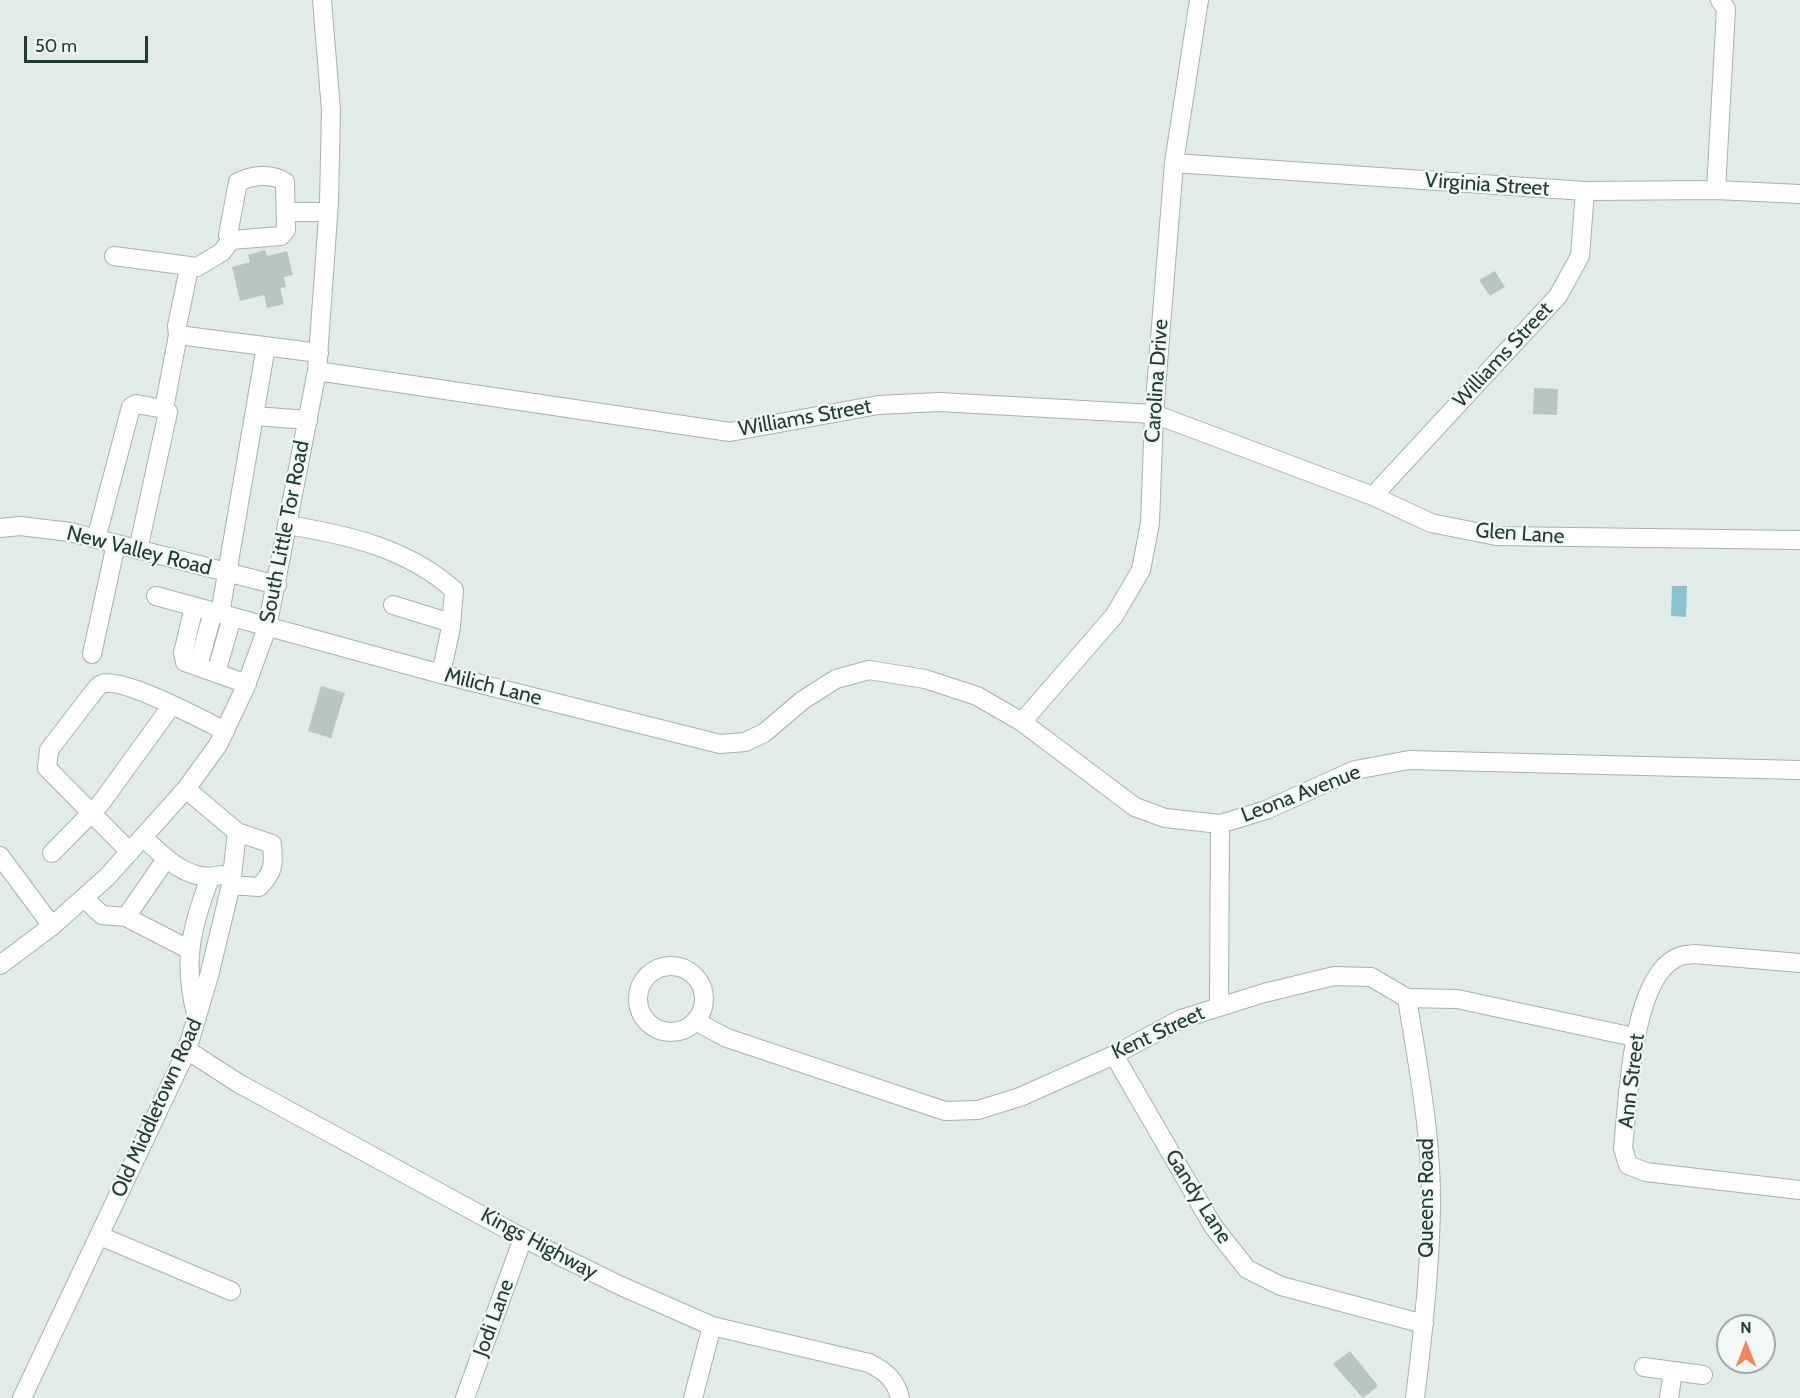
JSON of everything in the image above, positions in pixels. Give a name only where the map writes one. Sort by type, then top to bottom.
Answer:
[{"type":"street","name":"South Little Tor Road","points":[[0,965],[52,926],[84,898],[130,852],[186,789],[218,745],[247,684],[267,628],[277,585],[319,353],[328,212],[331,110],[322,0]]},
{"type":"street","name":"Carolina Drive","points":[[1022,722],[1114,616],[1141,570],[1150,523],[1154,414],[1174,163],[1199,0]]},
{"type":"street","points":[[1716,190],[1726,9],[1720,0]]},
{"type":"street","name":"Virginia Street","points":[[1174,163],[1585,191],[1716,190],[1800,194]]},
{"type":"street","points":[[114,256],[189,268],[197,267],[222,252],[231,240],[281,236],[286,230],[285,182],[277,176],[247,177],[238,182],[228,235],[231,240]]},
{"type":"street","name":"Williams Street","points":[[1373,496],[1558,296],[1580,256],[1585,191]]},
{"type":"street","points":[[286,212],[328,212]]},
{"type":"street","points":[[164,410],[189,268]]},
{"type":"street","points":[[178,335],[319,353]]},
{"type":"street","points":[[216,673],[228,573],[266,346]]},
{"type":"street","name":"Williams Street","points":[[317,371],[730,432],[878,405],[939,402],[1154,414]]},
{"type":"street","points":[[96,538],[107,506],[131,407],[136,405],[164,410],[168,412],[138,549]]},
{"type":"street","name":"Glen Lane","points":[[1154,414],[1373,496],[1431,523],[1496,536],[1800,540]]},
{"type":"street","points":[[254,416],[308,420]]},
{"type":"street","points":[[288,525],[340,534],[393,550],[439,577],[454,590],[451,623],[441,674]]},
{"type":"street","name":"New Valley Road","points":[[0,528],[20,526],[70,532],[277,585]]},
{"type":"street","points":[[92,654],[116,544]]},
{"type":"street","name":"Milich Lane","points":[[156,596],[441,674],[720,744]]},
{"type":"street","points":[[393,605],[451,623]]},
{"type":"street","points":[[194,607],[184,662],[247,684]]},
{"type":"street","points":[[198,666],[222,614]]},
{"type":"street","name":"Leona Avenue","points":[[720,744],[744,742],[764,733],[802,700],[836,679],[868,670],[925,679],[977,696],[1022,722],[1135,807],[1166,818],[1220,824],[1266,810],[1355,770],[1409,760],[1800,770]]},
{"type":"street","points":[[130,852],[47,768],[49,750],[103,684],[112,683],[172,705],[225,731]]},
{"type":"street","points":[[52,853],[90,813],[172,705]]},
{"type":"street","points":[[143,837],[166,859],[190,874],[231,879],[259,887],[271,875],[274,865],[272,844],[237,832],[186,789]]},
{"type":"street","points":[[1219,1005],[1220,824]]},
{"type":"street","name":"Old Middletown Road","points":[[22,1398],[187,1050],[231,879],[237,832]]},
{"type":"street","points":[[0,856],[52,926]]},
{"type":"street","points":[[126,917],[166,859]]},
{"type":"street","points":[[197,1018],[189,988],[188,949],[198,908],[210,878]]},
{"type":"street","points":[[84,898],[102,915],[126,917],[188,949]]},
{"type":"street","name":"Ann Street","points":[[1800,963],[1694,954],[1676,957],[1664,966],[1652,986],[1634,1037],[1623,1148],[1628,1165],[1646,1172],[1800,1190]]},
{"type":"street","name":"Kent Street","points":[[695,1021],[727,1038],[945,1111],[978,1110],[1020,1097],[1114,1054],[1181,1019],[1219,1005],[1334,976],[1371,977],[1407,998],[1457,999],[1634,1037]]},
{"type":"street","name":"Queens Road","points":[[1407,998],[1426,1128],[1431,1206],[1424,1324],[1415,1398]]},
{"type":"street","name":"Kings Highway","points":[[187,1050],[238,1083],[523,1238],[621,1286],[712,1326],[860,1359],[890,1376],[897,1386],[900,1398]]},
{"type":"street","name":"Gandy Lane","points":[[1114,1054],[1213,1226],[1247,1269],[1281,1286],[1424,1324]]},
{"type":"street","points":[[100,1236],[231,1291]]},
{"type":"street","name":"Jodi Lane","points":[[465,1398],[523,1238]]},
{"type":"street","points":[[693,1398],[712,1326]]},
{"type":"street","points":[[1644,1367],[1703,1375]]},
{"type":"street","points":[[1669,1398],[1673,1371]]},
{"type":"water","points":[[1672,586],[1687,586],[1686,617],[1671,616]]},
{"type":"building","points":[[265,250],[267,256],[287,251],[293,275],[284,277],[286,287],[280,288],[284,304],[267,308],[264,295],[240,301],[232,267],[250,262],[248,255]]},
{"type":"building","points":[[1495,271],[1505,287],[1490,296],[1479,280]]},
{"type":"building","points":[[1534,388],[1558,389],[1557,415],[1533,414]]},
{"type":"building","points":[[321,686],[345,693],[331,738],[308,731]]},
{"type":"building","points":[[1350,1351],[1378,1386],[1363,1398],[1333,1364]]}]
